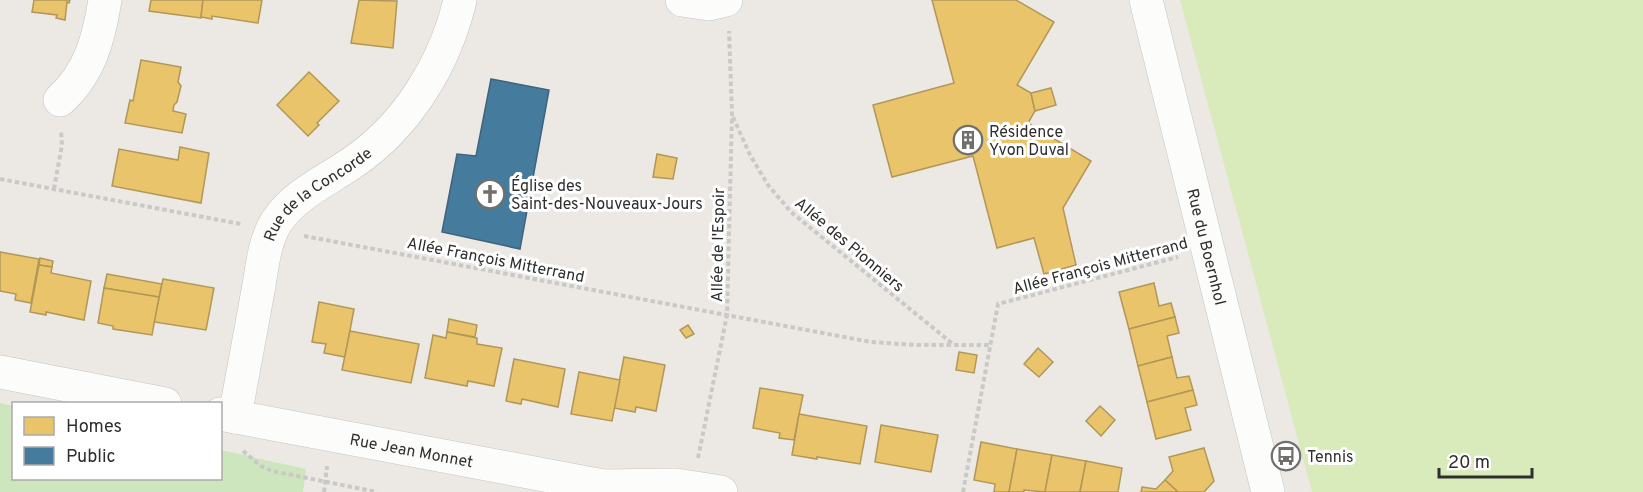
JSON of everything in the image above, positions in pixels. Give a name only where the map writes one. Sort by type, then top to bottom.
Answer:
[{"type":"street","points":[[60,100],[78,80],[93,54],[101,27],[105,0]]},
{"type":"street","name":"Rue de la Concorde","points":[[228,415],[272,230],[293,201],[362,156],[410,107],[437,65],[452,29],[460,0]]},
{"type":"street","points":[[682,0],[720,3],[727,11]]},
{"type":"street","name":"Rue du Boernhol","points":[[1146,0],[1268,492]]},
{"type":"street","points":[[0,372],[155,402]]},
{"type":"street","name":"Rue Jean Monnet","points":[[228,415],[613,489],[659,484],[706,489]]},
{"type":"path","name":"Allée de l'Espoir","points":[[706,489],[727,315],[732,114],[727,11]]},
{"type":"path","points":[[54,189],[62,145],[60,100]]},
{"type":"path","name":"Allée des Pionniers","points":[[732,114],[750,155],[768,184],[791,212],[955,345]]},
{"type":"path","name":"Allée François Mitterrand","points":[[0,179],[871,342],[915,345],[990,345],[998,304],[1208,249]]},
{"type":"path","points":[[963,492],[990,345]]},
{"type":"path","points":[[228,415],[237,443],[243,452],[261,466],[272,471],[377,492]]},
{"type":"path","points":[[324,492],[326,482]]},
{"type":"green space","points":[[1180,0],[1643,0],[1643,492],[1312,492]]},
{"type":"green space","points":[[0,403],[12,406],[12,480],[222,480],[222,450],[306,469],[303,492],[0,492]]},
{"type":"building: Homes","points":[[34,0],[70,0],[69,3],[67,2],[65,20],[56,18],[57,15],[32,12]]},
{"type":"building: Homes","points":[[151,0],[203,0],[201,18],[149,11]]},
{"type":"building: Homes","points":[[203,0],[262,0],[258,23],[212,16],[212,19],[201,17]]},
{"type":"building: Homes","points":[[359,0],[397,1],[393,48],[351,43]]},
{"type":"building: Homes","name":"Résidence Yvon Duval","points":[[932,0],[1016,0],[1054,22],[1017,85],[1031,93],[1035,111],[1028,123],[1091,161],[1063,208],[1076,265],[1044,274],[1034,238],[997,248],[973,156],[892,177],[873,105],[954,83]]},
{"type":"building: Homes","points":[[141,60],[181,67],[178,82],[181,86],[173,111],[186,114],[182,133],[125,123],[130,100],[133,101]]},
{"type":"building: Homes","points":[[309,72],[339,101],[317,123],[319,125],[308,136],[277,105]]},
{"type":"building: Homes","points":[[1051,88],[1056,105],[1035,111],[1031,93]]},
{"type":"building: Homes","points":[[180,147],[209,153],[201,203],[112,186],[119,149],[178,160]]},
{"type":"building: Homes","points":[[657,154],[677,158],[673,179],[653,177]]},
{"type":"building: Homes","points":[[0,252],[39,259],[31,303],[15,300],[16,294],[0,291]]},
{"type":"building: Homes","points":[[40,258],[53,261],[52,267],[39,265]]},
{"type":"building: Homes","points":[[39,265],[52,267],[51,273],[91,281],[84,320],[46,312],[46,315],[30,312]]},
{"type":"building: Homes","points":[[107,274],[162,284],[159,297],[104,288]]},
{"type":"building: Homes","points":[[163,279],[214,288],[206,330],[154,322]]},
{"type":"building: Homes","points":[[1154,283],[1159,306],[1171,303],[1175,317],[1129,329],[1119,292]]},
{"type":"building: Homes","points":[[104,288],[159,297],[152,335],[113,329],[113,326],[98,323]]},
{"type":"building: Homes","points":[[319,302],[354,309],[345,357],[324,353],[326,344],[312,342]]},
{"type":"building: Homes","points":[[1175,317],[1179,333],[1167,336],[1172,357],[1138,366],[1129,329]]},
{"type":"building: Homes","points":[[449,319],[477,325],[475,337],[447,332]]},
{"type":"building: Homes","points":[[688,325],[694,334],[686,338],[680,330]]},
{"type":"building: Homes","points":[[350,331],[419,344],[411,383],[342,370]]},
{"type":"building: Homes","points":[[447,332],[477,338],[477,344],[502,348],[494,386],[468,381],[467,386],[425,378],[433,335],[446,338]]},
{"type":"building: Homes","points":[[1038,348],[1053,362],[1039,377],[1024,364]]},
{"type":"building: Homes","points":[[959,352],[977,355],[974,373],[956,370]]},
{"type":"building: Homes","points":[[624,357],[665,365],[656,411],[636,407],[635,412],[614,408]]},
{"type":"building: Homes","points":[[1172,357],[1177,378],[1189,376],[1193,390],[1147,402],[1138,366]]},
{"type":"building: Homes","points":[[514,359],[565,369],[558,407],[522,399],[521,404],[506,401]]},
{"type":"building: Homes","points":[[579,372],[620,380],[612,421],[571,414]]},
{"type":"building: Homes","points":[[760,388],[803,395],[794,440],[779,438],[780,433],[753,428]]},
{"type":"building: Homes","points":[[1193,390],[1197,405],[1185,408],[1191,430],[1156,439],[1147,402]]},
{"type":"building: Homes","points":[[1100,406],[1115,420],[1101,436],[1086,421]]},
{"type":"building: Homes","points":[[799,414],[867,426],[860,464],[792,455]]},
{"type":"building: Homes","points":[[881,425],[938,435],[931,472],[875,462]]},
{"type":"building: Homes","points":[[981,442],[1017,449],[1009,492],[994,492],[995,484],[974,480]]},
{"type":"building: Homes","points":[[1204,448],[1214,481],[1204,492],[1178,492],[1165,480],[1173,471],[1169,457]]},
{"type":"building: Homes","points":[[1017,449],[1052,455],[1045,492],[1024,490],[1024,492],[1009,492]]},
{"type":"building: Homes","points":[[1052,455],[1086,461],[1080,492],[1045,492]]},
{"type":"building: Homes","points":[[1086,461],[1122,468],[1118,492],[1080,492]]},
{"type":"building: Homes","points":[[1165,480],[1178,492],[1141,492],[1142,487],[1156,489]]},
{"type":"building: Public","name":"Église des Saint-des-Nouveaux-Jours","points":[[491,79],[549,90],[520,249],[442,232],[457,154],[476,156]]},
{"type":"place","name":"Résidence Yvon Duval","points":[[968,140]]},
{"type":"place","name":"Église des Saint-des-Nouveaux-Jours","points":[[490,194]]},
{"type":"place","name":"Tennis","points":[[1286,456]]}]
